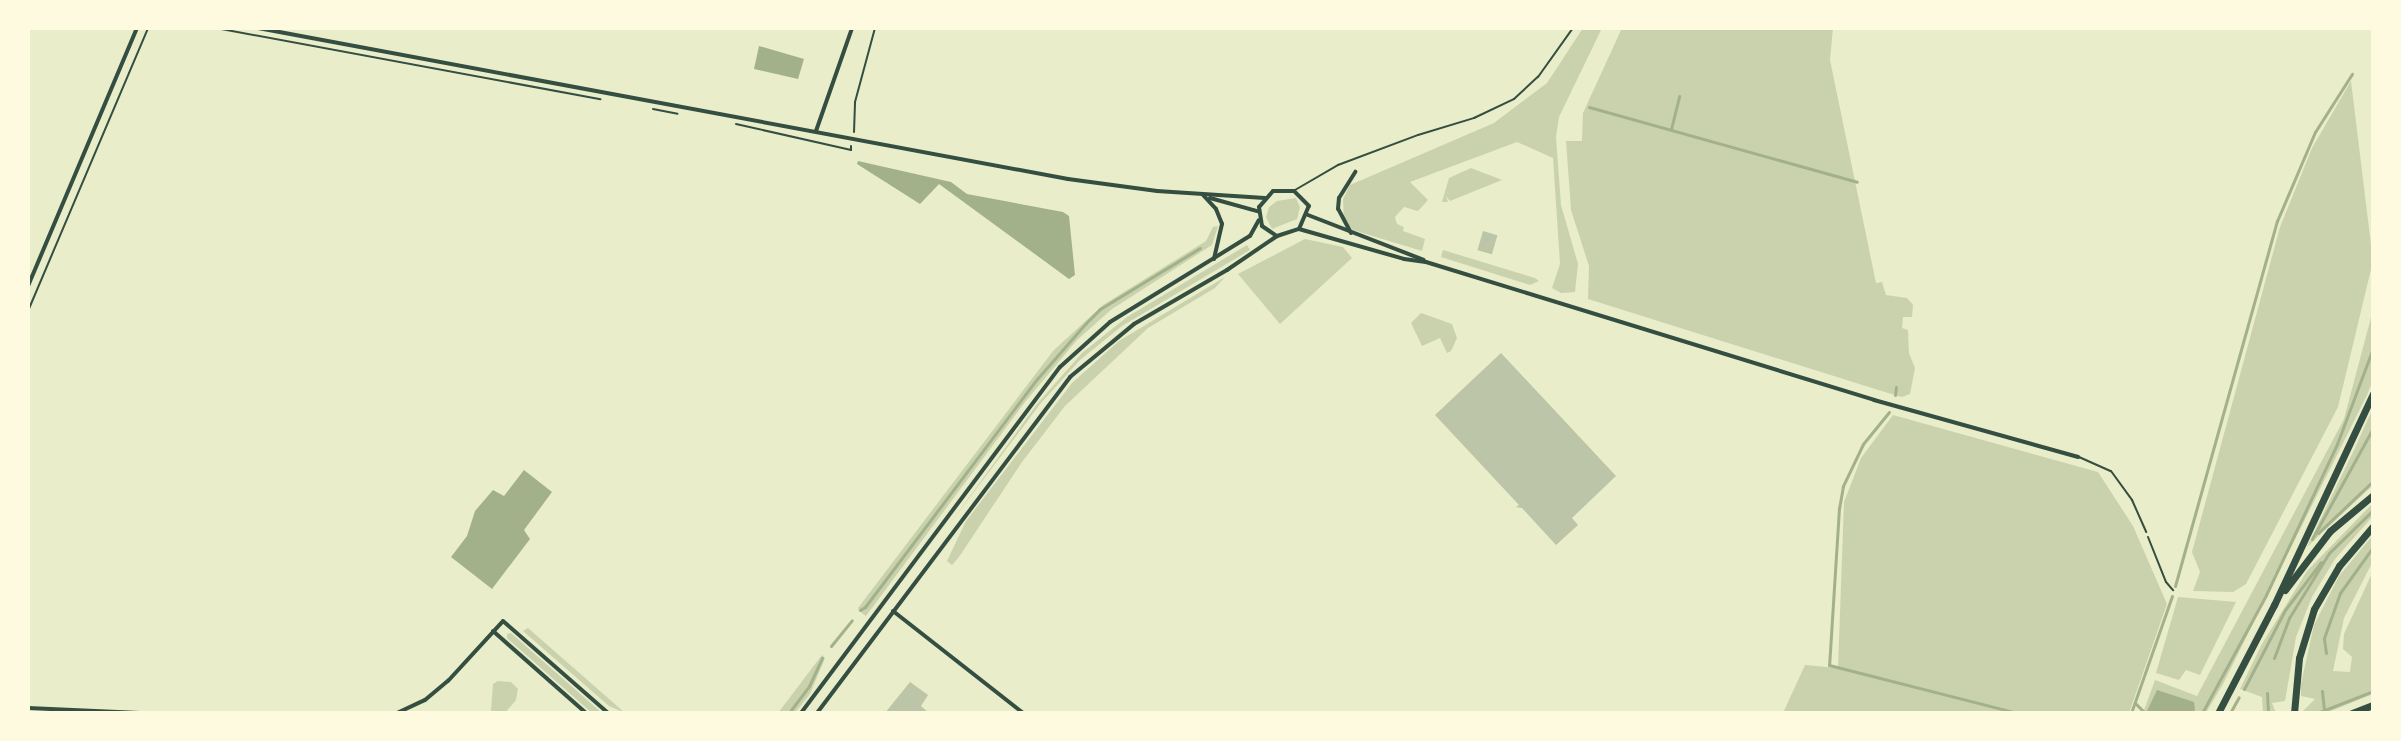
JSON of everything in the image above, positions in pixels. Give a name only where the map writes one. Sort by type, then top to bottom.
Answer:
[{"type":"highway","points":[[2218,713],[2274,605],[2373,394]]},
{"type":"highway","points":[[2274,605],[2311,552],[2373,495]]},
{"type":"highway","points":[[2294,712],[2297,668],[2310,619],[2339,566],[2373,526]]},
{"type":"highway","points":[[2352,713],[2373,705]]},
{"type":"street","points":[[28,286],[137,28]]},
{"type":"street","points":[[258,28],[1068,179],[1265,198]]},
{"type":"street","points":[[816,131],[852,28]]},
{"type":"street","points":[[1353,234],[1338,209],[1339,198],[1355,172]]},
{"type":"street","points":[[1277,236],[1259,220],[1257,211],[1265,198],[1278,190],[1294,191],[1309,206],[1308,215],[1299,229]]},
{"type":"street","points":[[1201,194],[1257,211]]},
{"type":"street","points":[[1208,197],[1222,224],[1213,259]]},
{"type":"street","points":[[1308,215],[1353,234],[1412,253],[1426,262]]},
{"type":"street","points":[[801,713],[1060,367],[1110,322],[1250,236],[1259,220]]},
{"type":"street","points":[[817,713],[1070,377],[1111,339],[1227,270],[1277,236],[1299,229],[1404,259],[1426,262],[1874,400],[2078,457]]},
{"type":"street","points":[[893,611],[1023,713]]},
{"type":"street","points":[[397,713],[425,700],[448,681],[503,621],[608,713]]},
{"type":"street","points":[[493,631],[586,713]]},
{"type":"street","points":[[28,708],[140,713]]},
{"type":"lane","points":[[1294,191],[1338,165],[1428,131],[1474,118],[1507,103],[1538,77],[1573,28]]},
{"type":"lane","points":[[2078,457],[2111,471],[2132,500],[2146,532]]},
{"type":"path","points":[[28,311],[148,28]]},
{"type":"path","points":[[216,28],[614,101]]},
{"type":"path","points":[[854,134],[855,102],[875,28]]},
{"type":"path","points":[[643,107],[684,115]]},
{"type":"path","points":[[727,123],[851,150],[851,147]]},
{"type":"path","points":[[2146,532],[2168,587],[2173,590]]},
{"type":"shaded area","points":[[1583,28],[1602,28],[1559,117],[1556,137],[1561,205],[1578,264],[1575,292],[1561,293],[1552,288],[1560,264],[1553,158],[1517,142],[1410,182],[1428,200],[1418,211],[1404,207],[1395,217],[1397,224],[1404,227],[1403,231],[1425,239],[1422,251],[1353,230],[1344,221],[1343,199],[1350,185],[1494,123],[1547,83]]},
{"type":"shaded area","points":[[1622,28],[1833,28],[1830,60],[1876,283],[1882,282],[1886,295],[1907,298],[1913,305],[1912,317],[1903,317],[1902,328],[1908,330],[1909,353],[1915,368],[1910,394],[1902,397],[1888,393],[1588,299],[1589,266],[1571,210],[1566,141],[1582,141],[1583,113]]},
{"type":"shaded area","points":[[759,46],[804,59],[798,79],[754,69]]},
{"type":"shaded area","points":[[2351,81],[2373,261],[2338,407],[2246,584],[2233,592],[2193,591],[2200,572],[2192,552],[2280,227],[2312,148]]},
{"type":"shaded area","points":[[858,161],[951,182],[967,194],[1063,212],[1069,216],[1075,275],[1069,279],[939,184],[920,204],[857,164]]},
{"type":"shaded area","points":[[1471,168],[1502,180],[1450,201],[1446,196],[1448,202],[1442,202],[1449,178]]},
{"type":"shaded area","points":[[1296,198],[1300,207],[1297,219],[1272,229],[1266,217],[1269,207],[1277,201]]},
{"type":"shaded area","points":[[1218,226],[1212,245],[1112,309],[1077,340],[1025,402],[866,616],[859,611],[858,608],[1053,351],[1103,305],[1206,241],[1213,227]]},
{"type":"shaded area","points":[[1305,239],[1343,247],[1352,258],[1280,324],[1238,274]]},
{"type":"shaded area","points":[[1247,245],[1250,250],[1122,326],[1080,360],[1041,403],[949,525],[1037,404],[1082,353],[1127,317]]},
{"type":"shaded area","points":[[1443,250],[1539,281],[1530,285],[1441,257]]},
{"type":"shaded area","points":[[1225,277],[1215,288],[1148,328],[1065,406],[1022,462],[959,557],[952,565],[947,561],[966,521],[1072,383],[1119,341]]},
{"type":"shaded area","points":[[2373,310],[2373,380],[2367,395],[2223,684],[2206,713],[2143,713],[2155,680],[2197,696],[2344,419]]},
{"type":"shaded area","points":[[1421,313],[1452,324],[1457,338],[1451,351],[1447,353],[1440,338],[1422,346],[1411,323]]},
{"type":"shaded area","points":[[2373,408],[2373,485],[2307,547],[2354,450]]},
{"type":"shaded area","points":[[1893,415],[2098,472],[2133,526],[2167,604],[2129,713],[1783,713],[1805,665],[1838,668],[1844,502],[1861,458]]},
{"type":"shaded area","points":[[524,470],[552,492],[524,530],[530,539],[492,589],[451,557],[467,536],[475,511],[493,490],[504,496]]},
{"type":"shaded area","points":[[2373,503],[2373,516],[2335,559],[2312,597],[2296,637],[2285,701],[2272,703],[2276,713],[2263,713],[2262,697],[2240,689],[2262,644],[2307,571]]},
{"type":"shaded area","points":[[2373,535],[2373,561],[2344,618],[2333,671],[2350,672],[2352,657],[2343,649],[2344,634],[2373,571],[2373,694],[2326,713],[2301,713],[2315,699],[2301,696],[2314,625],[2339,576]]},
{"type":"shaded area","points":[[2178,597],[2236,602],[2200,675],[2186,670],[2179,680],[2156,673]]},
{"type":"shaded area","points":[[528,628],[625,713],[609,706],[523,631]]},
{"type":"shaded area","points":[[511,633],[602,713],[592,713],[507,638],[507,634]]},
{"type":"shaded area","points":[[822,655],[825,658],[810,694],[795,713],[778,713]]},
{"type":"shaded area","points":[[498,681],[511,682],[518,689],[516,700],[505,713],[493,713],[491,710],[493,684]]},
{"type":"shaded area","points":[[2157,690],[2194,702],[2195,710],[2192,713],[2146,713]]},
{"type":"building","points":[[1483,231],[1497,235],[1492,254],[1477,250]]},
{"type":"building","points":[[1501,353],[1616,476],[1572,518],[1578,525],[1556,545],[1522,508],[1516,507],[1519,505],[1435,415]]},
{"type":"building","points":[[910,682],[928,695],[921,706],[929,713],[885,713]]},
{"type":"waterway","points":[[2175,586],[2277,221],[2315,132],[2352,74]]},
{"type":"waterway","points":[[1671,129],[1679,96]]},
{"type":"waterway","points":[[1589,107],[1857,182]]},
{"type":"waterway","points":[[860,610],[1037,379],[1086,323],[1100,309],[1200,248]]},
{"type":"waterway","points":[[2202,713],[2266,595],[2337,444],[2373,348]]},
{"type":"waterway","points":[[1895,395],[1896,387]]},
{"type":"waterway","points":[[1889,412],[1863,444],[1843,486],[1829,665],[2018,713]]},
{"type":"waterway","points":[[2312,539],[2373,428]]},
{"type":"waterway","points":[[2318,533],[2373,481]]},
{"type":"waterway","points":[[2274,658],[2289,618],[2329,553],[2373,510]]},
{"type":"waterway","points":[[2326,653],[2324,638],[2340,593],[2373,547]]},
{"type":"waterway","points":[[2244,689],[2285,610],[2321,562]]},
{"type":"waterway","points":[[2131,713],[2172,596]]},
{"type":"waterway","points":[[831,646],[852,620]]},
{"type":"waterway","points":[[791,710],[809,686],[822,658]]},
{"type":"waterway","points":[[2322,691],[2324,711]]},
{"type":"waterway","points":[[2317,713],[2373,691]]},
{"type":"waterway","points":[[2267,693],[2268,713]]},
{"type":"waterway","points":[[2230,713],[2239,697]]},
{"type":"waterway","points":[[2135,703],[2145,713]]}]
